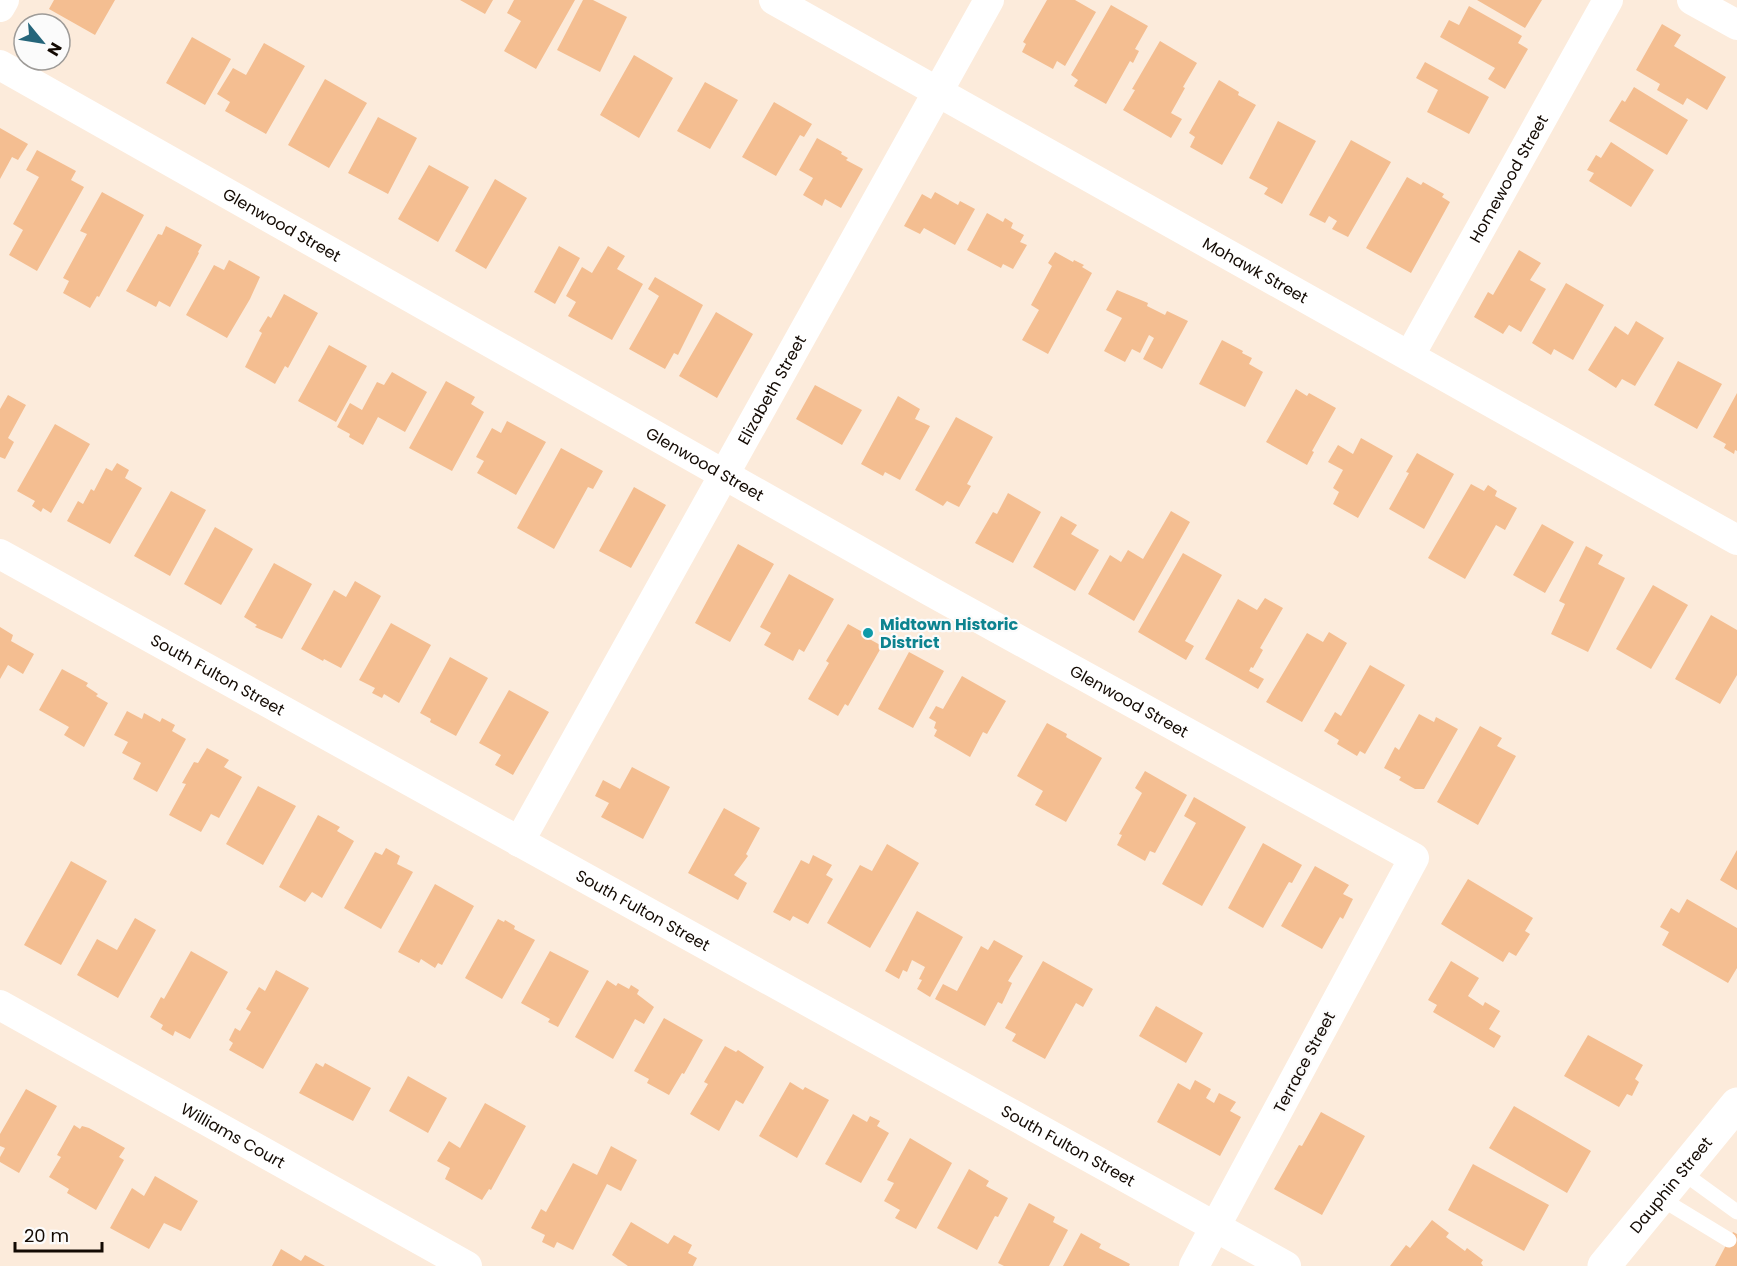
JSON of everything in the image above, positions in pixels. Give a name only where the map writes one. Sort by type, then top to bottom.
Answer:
[{"type":"main road","name":"Dauphin Street","points":[[1604,1266],[1737,1104]]},
{"type":"street","points":[[0,8],[4,0]]},
{"type":"street","name":"Mohawk Street","points":[[774,0],[1737,540]]},
{"type":"street","name":"Elizabeth Street","points":[[519,843],[989,0]]},
{"type":"street","name":"Homewood Street","points":[[1410,355],[1608,0]]},
{"type":"street","points":[[1692,0],[1737,25]]},
{"type":"street","name":"Glenwood Street","points":[[0,65],[930,591],[1414,858]]},
{"type":"street","name":"South Fulton Street","points":[[0,554],[1286,1266]]},
{"type":"street","name":"Terrace Street","points":[[1194,1266],[1414,858]]},
{"type":"street","name":"Williams Court","points":[[0,1005],[467,1266]]},
{"type":"lane","points":[[1682,1172],[1737,1212]]},
{"type":"lane","points":[[1660,1198],[1729,1240]]},
{"type":"building","points":[[54,0],[115,0],[95,35],[72,22],[72,12],[54,12],[49,9]]},
{"type":"building","points":[[460,0],[493,0],[485,14]]},
{"type":"building","points":[[514,0],[575,0],[536,69],[504,51],[521,21],[507,13]]},
{"type":"building","points":[[583,0],[593,0],[627,17],[600,72],[557,50]]},
{"type":"building","points":[[1047,0],[1075,0],[1096,12],[1065,66],[1057,61],[1053,69],[1022,52],[1026,44],[1023,42]]},
{"type":"building","points":[[1477,0],[1542,0],[1525,28]]},
{"type":"building","points":[[1111,5],[1148,26],[1135,49],[1139,51],[1133,63],[1130,61],[1106,104],[1074,86],[1078,80],[1071,75]]},
{"type":"building","points":[[1469,6],[1522,36],[1518,43],[1528,49],[1505,89],[1488,79],[1495,68],[1440,37],[1449,20],[1459,25]]},
{"type":"building","points":[[1662,24],[1681,35],[1674,46],[1726,77],[1707,110],[1687,98],[1683,105],[1657,90],[1660,84],[1636,70]]},
{"type":"building","points":[[192,37],[231,59],[205,105],[166,83]]},
{"type":"building","points":[[1160,41],[1197,63],[1171,113],[1182,119],[1171,138],[1123,110],[1135,90],[1132,89]]},
{"type":"building","points":[[264,43],[305,66],[266,134],[225,111],[230,102],[217,94],[233,68],[246,75]]},
{"type":"building","points":[[634,55],[673,78],[639,138],[600,115]]},
{"type":"building","points":[[1425,62],[1489,97],[1469,134],[1427,112],[1438,90],[1416,78]]},
{"type":"building","points":[[325,79],[367,103],[329,168],[288,145]]},
{"type":"building","points":[[1219,80],[1256,105],[1222,165],[1190,147],[1195,137],[1189,133]]},
{"type":"building","points":[[705,82],[738,100],[710,149],[677,131]]},
{"type":"building","points":[[1634,87],[1688,120],[1667,155],[1609,121],[1622,100],[1625,102]]},
{"type":"building","points":[[774,102],[812,124],[804,137],[800,135],[776,176],[742,157]]},
{"type":"building","points":[[378,117],[417,138],[388,194],[348,173]]},
{"type":"building","points":[[1278,121],[1316,141],[1282,204],[1264,194],[1268,188],[1249,178]]},
{"type":"building","points":[[0,128],[28,144],[18,160],[12,157],[0,179]]},
{"type":"building","points":[[817,138],[842,152],[841,154],[848,158],[846,160],[863,169],[841,208],[825,199],[822,206],[803,195],[813,178],[799,170]]},
{"type":"building","points":[[1351,140],[1391,162],[1348,237],[1332,229],[1337,221],[1329,216],[1325,223],[1309,215]]},
{"type":"building","points":[[1611,142],[1654,170],[1631,207],[1589,181],[1594,173],[1587,170],[1596,155],[1601,158]]},
{"type":"building","points":[[37,150],[76,171],[71,180],[84,187],[37,271],[9,255],[23,230],[13,224],[39,177],[26,170]]},
{"type":"building","points":[[429,165],[469,187],[438,242],[398,219]]},
{"type":"building","points":[[1407,177],[1421,185],[1423,182],[1444,194],[1442,197],[1450,202],[1411,273],[1366,248]]},
{"type":"building","points":[[495,179],[527,198],[486,269],[455,251]]},
{"type":"building","points":[[102,192],[144,215],[99,297],[97,296],[90,308],[63,293],[69,281],[63,278],[87,234],[80,231]]},
{"type":"building","points":[[935,192],[958,205],[960,201],[975,209],[955,245],[924,228],[920,234],[904,226],[922,194],[931,199]]},
{"type":"building","points":[[987,213],[1003,222],[1005,218],[1013,223],[1011,228],[1024,235],[1020,242],[1027,245],[1013,269],[1003,264],[1001,268],[967,250]]},
{"type":"building","points":[[166,226],[202,245],[170,307],[159,301],[156,307],[126,291],[158,234],[162,235]]},
{"type":"building","points":[[559,246],[580,258],[555,304],[534,292]]},
{"type":"building","points":[[608,246],[625,256],[617,269],[643,284],[612,340],[568,316],[576,302],[566,296],[582,267],[592,273]]},
{"type":"building","points":[[1519,250],[1541,263],[1530,280],[1546,289],[1521,332],[1509,325],[1503,334],[1474,317],[1488,292],[1493,295]]},
{"type":"building","points":[[1055,252],[1084,265],[1082,267],[1092,273],[1048,354],[1022,340],[1039,310],[1031,305],[1052,266],[1048,263]]},
{"type":"building","points":[[229,260],[260,277],[227,338],[186,315],[214,265],[224,270]]},
{"type":"building","points":[[655,277],[703,305],[678,355],[674,353],[665,369],[629,349],[659,296],[648,289]]},
{"type":"building","points":[[1566,283],[1604,305],[1573,360],[1554,349],[1551,355],[1532,343]]},
{"type":"building","points":[[1117,290],[1148,303],[1147,306],[1165,315],[1167,311],[1188,321],[1162,369],[1143,359],[1154,338],[1149,335],[1140,353],[1132,349],[1125,362],[1104,351],[1122,318],[1106,310]]},
{"type":"building","points":[[284,294],[318,313],[288,368],[285,366],[275,384],[245,367],[262,333],[259,331],[268,316],[271,318]]},
{"type":"building","points":[[716,312],[753,334],[717,398],[679,376]]},
{"type":"building","points":[[1636,321],[1664,338],[1635,386],[1622,379],[1616,388],[1588,370],[1615,326],[1628,335]]},
{"type":"building","points":[[1222,340],[1252,358],[1249,364],[1263,372],[1245,407],[1199,384]]},
{"type":"building","points":[[329,345],[367,366],[336,422],[298,401]]},
{"type":"building","points":[[1678,361],[1722,384],[1697,429],[1654,405]]},
{"type":"building","points":[[392,372],[427,392],[405,432],[378,417],[363,445],[337,427],[350,403],[362,410],[377,382],[384,385]]},
{"type":"building","points":[[446,381],[475,397],[471,404],[484,412],[452,471],[409,448]]},
{"type":"building","points":[[815,385],[862,410],[842,445],[796,419]]},
{"type":"building","points":[[1296,389],[1307,396],[1309,393],[1336,408],[1312,451],[1314,452],[1307,465],[1266,442]]},
{"type":"building","points":[[1737,393],[1737,451],[1735,450],[1734,454],[1724,448],[1726,444],[1713,437]]},
{"type":"building","points":[[8,395],[26,405],[8,438],[14,442],[5,459],[0,457],[0,409]]},
{"type":"building","points":[[898,396],[920,409],[915,419],[930,426],[900,480],[885,472],[883,476],[861,464]]},
{"type":"building","points":[[956,417],[993,437],[967,484],[971,486],[959,507],[947,501],[943,506],[915,490]]},
{"type":"building","points":[[507,421],[546,442],[516,495],[477,473],[484,461],[476,457],[492,428],[501,433]]},
{"type":"building","points":[[55,424],[90,444],[51,513],[43,508],[41,512],[32,506],[35,501],[17,491]]},
{"type":"building","points":[[1361,438],[1393,456],[1358,518],[1333,504],[1339,492],[1333,488],[1343,470],[1328,462],[1338,445],[1353,454]]},
{"type":"building","points":[[561,448],[603,471],[593,489],[588,487],[554,549],[517,528]]},
{"type":"building","points":[[1417,453],[1454,474],[1424,529],[1389,509]]},
{"type":"building","points":[[117,463],[129,470],[125,478],[142,488],[110,544],[67,521],[78,501],[83,504],[91,489],[94,491],[106,468],[112,471]]},
{"type":"building","points":[[1471,484],[1484,491],[1488,485],[1497,491],[1495,496],[1517,508],[1505,530],[1496,525],[1465,579],[1428,558]]},
{"type":"building","points":[[634,487],[666,505],[631,568],[599,551]]},
{"type":"building","points":[[171,491],[206,510],[170,576],[134,556]]},
{"type":"building","points":[[1008,493],[1041,512],[1013,563],[975,543],[993,512],[997,514]]},
{"type":"building","points":[[1171,511],[1190,522],[1134,621],[1088,594],[1110,555],[1121,562],[1128,550],[1143,559]]},
{"type":"building","points":[[1061,516],[1077,525],[1071,534],[1099,550],[1075,591],[1033,567]]},
{"type":"building","points":[[1542,524],[1574,542],[1545,593],[1513,575]]},
{"type":"building","points":[[215,527],[253,549],[221,605],[184,584]]},
{"type":"building","points":[[738,544],[774,564],[730,642],[695,623]]},
{"type":"building","points":[[1586,546],[1603,555],[1598,564],[1625,578],[1588,652],[1551,634],[1565,604],[1559,601]]},
{"type":"building","points":[[1183,553],[1222,575],[1185,641],[1194,646],[1186,660],[1138,632]]},
{"type":"building","points":[[274,563],[312,584],[282,639],[255,627],[257,625],[244,617]]},
{"type":"building","points":[[789,574],[834,599],[804,652],[799,649],[793,661],[764,645],[771,633],[760,627]]},
{"type":"building","points":[[355,581],[381,596],[341,668],[301,649],[334,590],[346,597]]},
{"type":"building","points":[[1653,585],[1688,605],[1651,669],[1616,649]]},
{"type":"building","points":[[1265,598],[1283,608],[1260,648],[1263,650],[1249,671],[1264,679],[1258,689],[1205,659],[1238,599],[1257,610]]},
{"type":"building","points":[[1711,615],[1737,630],[1737,675],[1720,704],[1675,679]]},
{"type":"building","points":[[391,623],[431,645],[399,703],[384,694],[382,698],[372,693],[375,688],[359,680]]},
{"type":"building","points":[[848,624],[882,646],[848,706],[845,704],[838,716],[808,699],[829,663],[826,661]]},
{"type":"building","points":[[0,627],[13,635],[11,641],[34,654],[23,674],[8,665],[0,679]]},
{"type":"building","points":[[1329,632],[1347,643],[1302,722],[1266,702],[1307,633],[1323,642]]},
{"type":"building","points":[[909,652],[944,671],[913,728],[878,709]]},
{"type":"building","points":[[450,657],[488,678],[456,736],[430,722],[431,719],[420,713]]},
{"type":"building","points":[[1370,665],[1405,685],[1365,754],[1360,751],[1357,756],[1337,744],[1339,740],[1324,731],[1335,712],[1341,716]]},
{"type":"building","points":[[62,669],[88,683],[86,686],[98,694],[96,696],[108,703],[84,747],[64,735],[69,727],[39,710]]},
{"type":"building","points":[[962,676],[1006,701],[987,734],[983,732],[970,757],[934,736],[937,730],[934,728],[936,722],[929,718],[936,706],[943,709]]},
{"type":"building","points":[[509,690],[549,712],[513,775],[495,765],[501,755],[479,743]]},
{"type":"building","points":[[127,711],[142,719],[144,713],[160,722],[162,718],[175,725],[172,731],[186,739],[157,792],[133,779],[141,763],[122,753],[128,742],[114,735]]},
{"type":"building","points":[[1419,714],[1434,722],[1436,717],[1458,729],[1424,789],[1415,789],[1399,780],[1401,777],[1384,768],[1395,747],[1399,750]]},
{"type":"building","points":[[1047,723],[1102,758],[1066,822],[1035,805],[1043,791],[1017,776]]},
{"type":"building","points":[[1480,726],[1502,738],[1497,746],[1516,756],[1478,825],[1437,802]]},
{"type":"building","points":[[207,748],[229,760],[224,767],[242,777],[219,818],[211,814],[201,832],[169,815],[186,784],[182,783],[194,762],[198,763]]},
{"type":"building","points":[[632,767],[670,787],[643,839],[601,817],[609,803],[595,796],[603,780],[620,789]]},
{"type":"building","points":[[1145,771],[1187,795],[1155,853],[1150,851],[1145,861],[1117,845],[1122,835],[1119,834],[1142,793],[1135,788]]},
{"type":"building","points":[[258,786],[296,806],[263,865],[226,844]]},
{"type":"building","points":[[1194,797],[1246,827],[1202,906],[1162,884],[1196,823],[1184,816]]},
{"type":"building","points":[[724,808],[760,828],[746,854],[748,856],[734,875],[747,883],[738,900],[688,873]]},
{"type":"building","points":[[318,815],[340,827],[337,831],[354,841],[322,898],[312,892],[305,902],[279,887]]},
{"type":"building","points":[[1263,843],[1302,865],[1292,883],[1289,882],[1263,928],[1228,908]]},
{"type":"building","points":[[887,844],[919,863],[870,948],[827,923],[860,865],[872,871]]},
{"type":"building","points":[[386,848],[400,856],[397,864],[413,872],[381,929],[344,908],[375,852],[382,855]]},
{"type":"building","points":[[1737,850],[1737,890],[1720,880]]},
{"type":"building","points":[[813,855],[832,865],[826,875],[833,879],[808,924],[793,916],[790,921],[773,912],[801,860],[809,864]]},
{"type":"building","points":[[71,861],[107,881],[61,965],[24,945]]},
{"type":"building","points":[[1315,866],[1349,885],[1343,894],[1353,899],[1343,919],[1340,917],[1322,949],[1281,926]]},
{"type":"building","points":[[1468,879],[1533,918],[1525,931],[1530,934],[1516,956],[1509,952],[1503,962],[1441,924]]},
{"type":"building","points":[[435,884],[474,906],[442,965],[438,963],[435,968],[421,959],[419,963],[398,952]]},
{"type":"building","points":[[1687,899],[1737,928],[1737,968],[1728,983],[1662,945],[1669,932],[1660,927],[1671,908],[1679,913]]},
{"type":"building","points":[[917,911],[963,937],[930,997],[917,989],[925,967],[912,960],[907,972],[903,970],[899,979],[885,971]]},
{"type":"building","points":[[135,918],[156,930],[118,998],[77,975],[97,939],[117,950]]},
{"type":"building","points":[[498,919],[504,922],[505,920],[515,926],[514,929],[535,940],[502,999],[465,978]]},
{"type":"building","points":[[994,940],[1023,956],[1008,981],[1012,983],[1002,1004],[998,1002],[985,1026],[935,999],[943,984],[957,991],[981,946],[988,950]]},
{"type":"building","points":[[191,951],[228,972],[190,1039],[175,1031],[173,1036],[161,1029],[163,1025],[150,1017],[161,997],[164,999]]},
{"type":"building","points":[[550,951],[589,971],[558,1027],[548,1022],[550,1019],[521,1003]]},
{"type":"building","points":[[1043,961],[1093,989],[1083,1007],[1076,1003],[1045,1059],[1012,1041],[1016,1034],[1005,1028]]},
{"type":"building","points":[[1451,961],[1479,978],[1468,996],[1483,1006],[1485,1002],[1500,1011],[1489,1029],[1501,1036],[1494,1048],[1433,1012],[1437,1005],[1428,1000]]},
{"type":"building","points":[[276,970],[309,988],[263,1069],[229,1050],[233,1043],[229,1040],[235,1028],[240,1031],[251,1012],[246,1009],[259,987],[265,991]]},
{"type":"building","points":[[607,980],[616,986],[618,983],[629,989],[631,985],[639,990],[637,994],[654,1007],[644,1024],[635,1019],[613,1059],[575,1037]]},
{"type":"building","points":[[1156,1006],[1203,1033],[1186,1063],[1139,1036]]},
{"type":"building","points":[[664,1018],[703,1040],[669,1095],[647,1083],[649,1079],[634,1071]]},
{"type":"building","points":[[1588,1035],[1643,1065],[1635,1079],[1639,1082],[1632,1096],[1627,1094],[1619,1107],[1564,1076]]},
{"type":"building","points":[[725,1046],[736,1052],[738,1050],[764,1067],[743,1104],[736,1100],[719,1131],[690,1114],[708,1084],[704,1082]]},
{"type":"building","points":[[316,1063],[323,1067],[325,1063],[371,1088],[353,1121],[299,1093]]},
{"type":"building","points":[[408,1076],[447,1098],[428,1133],[389,1111]]},
{"type":"building","points":[[1195,1080],[1211,1089],[1206,1098],[1214,1103],[1219,1093],[1236,1102],[1230,1111],[1241,1117],[1220,1156],[1157,1122],[1178,1083],[1190,1090]]},
{"type":"building","points":[[790,1082],[803,1090],[805,1087],[829,1100],[797,1158],[759,1136]]},
{"type":"building","points":[[26,1089],[57,1106],[19,1173],[0,1162],[5,1148],[0,1146],[0,1134]]},
{"type":"building","points":[[485,1103],[526,1126],[491,1190],[489,1189],[482,1200],[445,1179],[450,1168],[437,1161],[449,1141],[460,1148]]},
{"type":"building","points":[[1514,1106],[1591,1151],[1567,1193],[1489,1148]]},
{"type":"building","points":[[1321,1112],[1365,1136],[1322,1215],[1274,1189]]},
{"type":"building","points":[[853,1114],[867,1122],[870,1116],[880,1121],[877,1126],[889,1133],[861,1183],[825,1164]]},
{"type":"building","points":[[74,1125],[80,1129],[82,1126],[89,1128],[125,1148],[119,1157],[124,1160],[96,1210],[67,1193],[69,1189],[49,1177],[61,1157],[57,1155]]},
{"type":"building","points":[[910,1138],[952,1163],[916,1229],[895,1218],[900,1210],[884,1201],[894,1183],[887,1180]]},
{"type":"building","points":[[611,1146],[637,1160],[621,1191],[607,1184],[573,1250],[557,1242],[554,1248],[542,1242],[545,1235],[531,1228],[541,1209],[546,1212],[573,1163],[597,1175]]},
{"type":"building","points":[[1473,1164],[1549,1205],[1524,1251],[1448,1210]]},
{"type":"building","points":[[969,1169],[989,1181],[986,1186],[1008,1198],[998,1217],[995,1216],[977,1250],[937,1228]]},
{"type":"building","points":[[155,1176],[198,1201],[181,1231],[164,1223],[149,1249],[110,1228],[132,1188],[144,1196]]},
{"type":"building","points":[[1029,1203],[1055,1217],[1053,1222],[1068,1230],[1049,1266],[1004,1266],[998,1263]]},
{"type":"building","points":[[1432,1220],[1449,1233],[1446,1237],[1465,1251],[1467,1248],[1483,1260],[1481,1263],[1483,1266],[1390,1266],[1406,1245],[1410,1248]]},
{"type":"building","points":[[631,1222],[668,1244],[674,1235],[692,1245],[688,1253],[697,1258],[693,1266],[628,1266],[612,1255]]},
{"type":"building","points":[[1733,1232],[1737,1234],[1737,1266],[1715,1266]]},
{"type":"building","points":[[1081,1233],[1101,1244],[1099,1248],[1130,1264],[1129,1266],[1063,1266]]},
{"type":"building","points":[[281,1249],[301,1261],[305,1255],[325,1266],[272,1266]]},
{"type":"place","name":"Midtown Historic District","points":[[868,633]]}]
